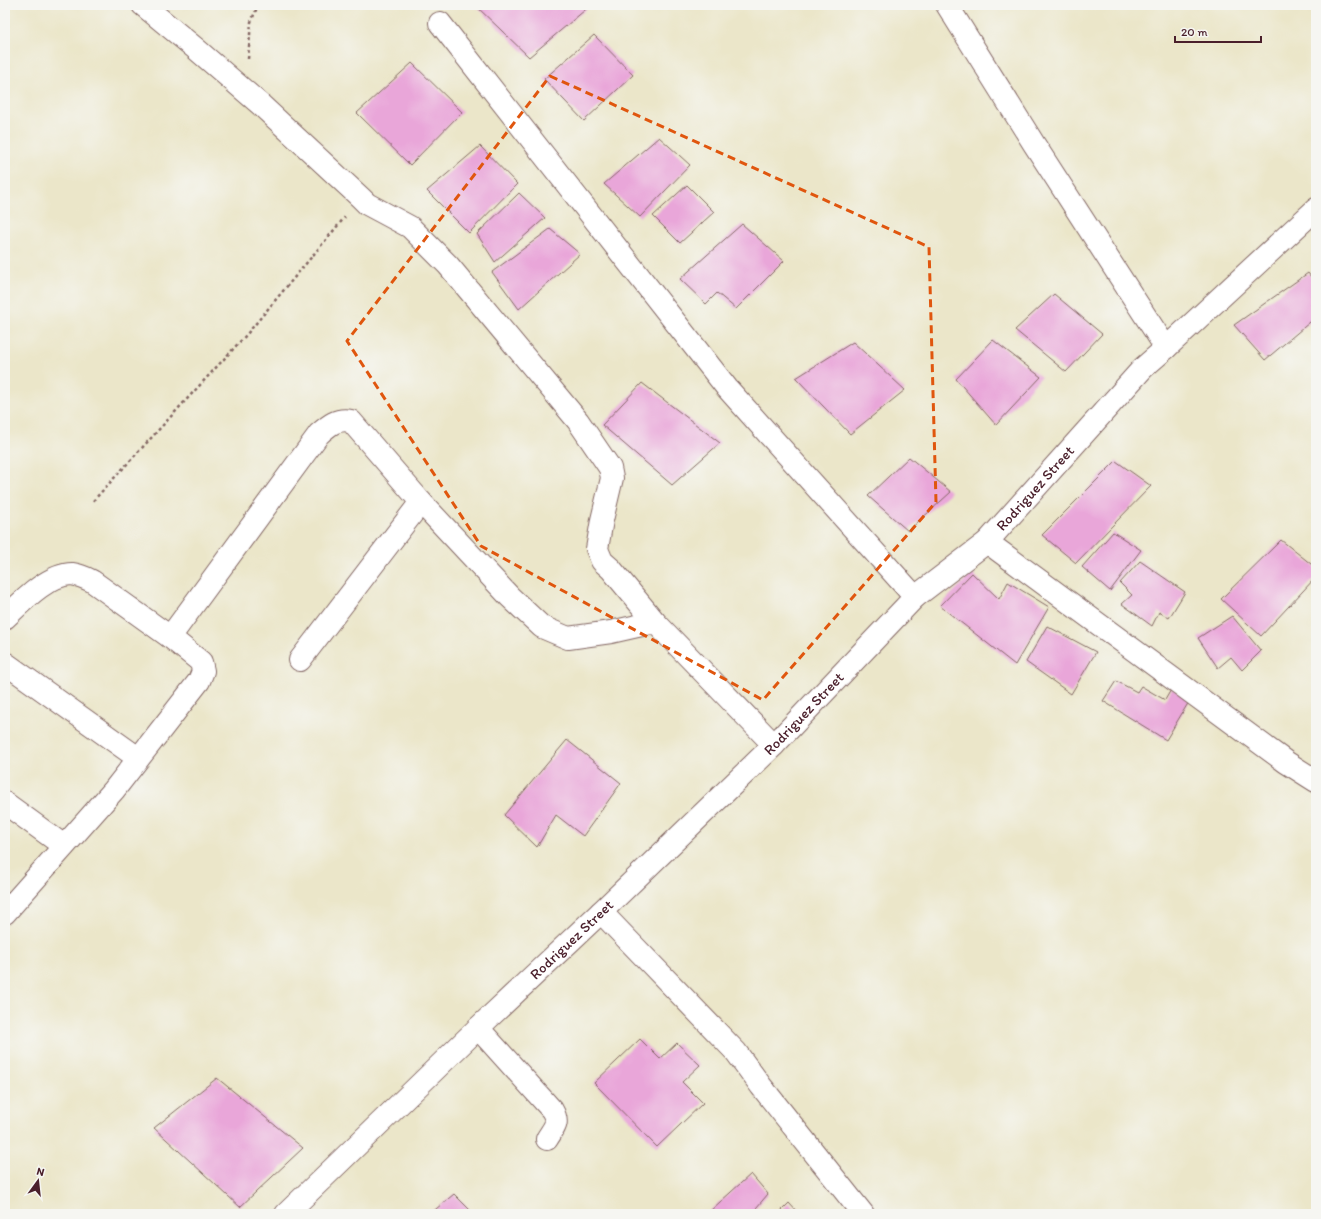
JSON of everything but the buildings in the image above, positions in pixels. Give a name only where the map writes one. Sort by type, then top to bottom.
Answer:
[{"type":"street","points":[[143,5],[261,105],[367,204],[410,227],[448,265],[573,415],[610,468],[612,478],[597,549],[602,561],[611,569],[655,622],[774,745]]},
{"type":"street","points":[[947,5],[1034,144],[1166,348]]},
{"type":"street","points":[[440,23],[727,388],[916,597]]},
{"type":"street","name":"Rodriguez Street","points":[[286,1214],[774,745],[916,597],[987,542],[1143,368],[1316,209]]},
{"type":"street","points":[[170,637],[319,434],[330,424],[344,420],[351,421],[421,502],[510,597],[542,627],[568,638],[611,632],[655,622]]},
{"type":"street","points":[[300,660],[421,502]]},
{"type":"street","points":[[987,542],[1286,762],[1316,780]]},
{"type":"street","points":[[5,618],[32,593],[49,581],[60,576],[71,574],[84,577],[92,581],[170,637],[201,662],[203,671],[199,681],[114,790],[5,913]]},
{"type":"street","points":[[5,663],[138,758]]},
{"type":"street","points":[[5,803],[64,846]]},
{"type":"street","points":[[601,912],[736,1052],[761,1086],[863,1214]]},
{"type":"street","points":[[478,1028],[552,1110],[556,1117],[556,1124],[547,1139]]},
{"type":"path","points":[[248,60],[251,22],[258,5]]},
{"type":"path","points":[[93,501],[246,334],[361,198]]},
{"type":"highlighted area","points":[[550,76],[929,247],[936,502],[763,700],[481,546],[347,341]]}]
